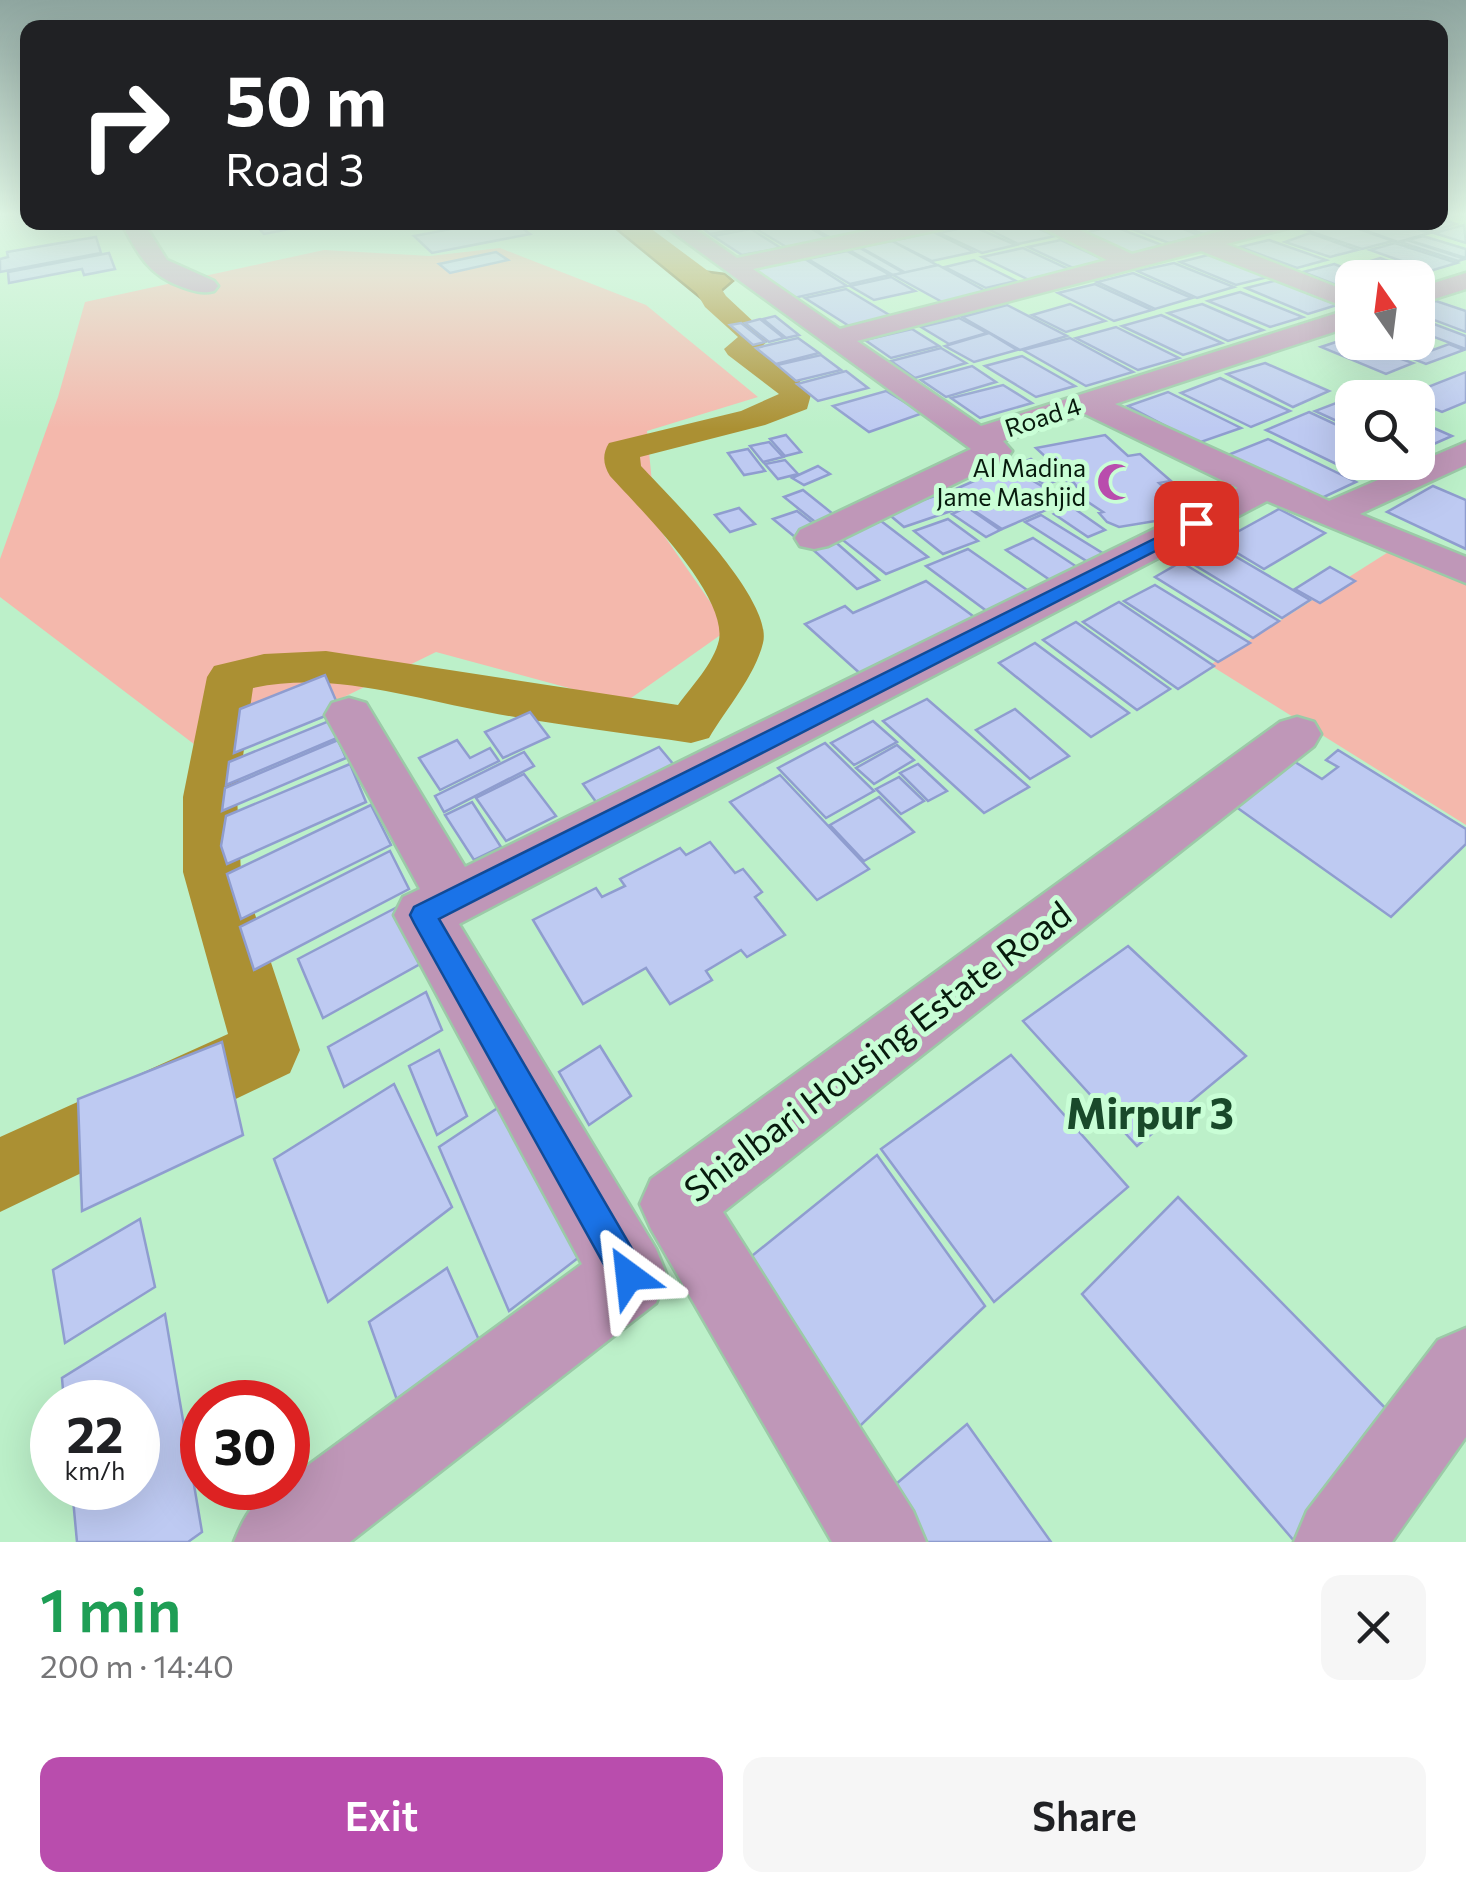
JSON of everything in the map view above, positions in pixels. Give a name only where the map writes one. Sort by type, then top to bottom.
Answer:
[{"type":"street","name":"Road 4","points":[[761,285],[978,438],[1335,322]]},
{"type":"street","points":[[836,338],[1041,285]]},
{"type":"street","points":[[1308,285],[1335,295]]},
{"type":"street","points":[[1088,402],[1266,488],[1466,571]]},
{"type":"street","points":[[814,538],[996,451],[978,438]]},
{"type":"street","points":[[1330,514],[1466,452]]},
{"type":"street","points":[[278,1542],[629,1276],[423,915],[1266,488]]},
{"type":"street","points":[[349,715],[454,898]]},
{"type":"street","name":"Shialbari Housing Estate Road","points":[[882,1542],[676,1204],[1298,734]]},
{"type":"street","points":[[1338,1542],[1466,1368]]},
{"type":"shaded area","points":[[163,285],[595,285],[646,305],[758,397],[647,431],[656,524],[729,629],[624,703],[436,652],[215,760],[0,597],[0,559],[58,397],[85,302]]},
{"type":"shaded area","points":[[685,285],[728,285],[718,294],[702,299]]},
{"type":"shaded area","points":[[1401,544],[1466,571],[1466,825],[1210,665]]},
{"type":"building","points":[[775,285],[847,286],[794,298]]},
{"type":"building","points":[[905,285],[915,291],[874,300],[850,286]]},
{"type":"building","points":[[911,285],[974,285],[989,293],[944,303]]},
{"type":"building","points":[[1097,285],[1152,310],[1114,321],[1058,293]]},
{"type":"building","points":[[1103,285],[1161,285],[1192,298],[1155,309]]},
{"type":"building","points":[[1168,285],[1234,287],[1197,298]]},
{"type":"building","points":[[1291,285],[1335,302],[1335,306],[1308,314],[1246,288]]},
{"type":"building","points":[[846,289],[891,316],[849,326],[805,298]]},
{"type":"building","points":[[1240,292],[1303,317],[1270,327],[1208,301]]},
{"type":"building","points":[[1435,301],[1466,311],[1466,332],[1435,320]]},
{"type":"building","points":[[1070,304],[1105,321],[1066,332],[1032,315]]},
{"type":"building","points":[[1202,304],[1263,330],[1228,341],[1168,313]]},
{"type":"building","points":[[1007,305],[1067,336],[1020,350],[962,317]]},
{"type":"building","points":[[1161,315],[1222,343],[1183,355],[1122,326]]},
{"type":"building","points":[[775,316],[799,335],[786,338],[763,319]]},
{"type":"building","points":[[959,318],[987,333],[949,344],[921,327]]},
{"type":"building","points":[[760,319],[784,338],[769,342],[745,323]]},
{"type":"building","points":[[741,323],[765,342],[753,345],[730,325]]},
{"type":"building","points":[[1435,324],[1466,336],[1466,349],[1435,337]]},
{"type":"building","points":[[1116,327],[1179,358],[1138,370],[1076,338]]},
{"type":"building","points":[[912,329],[939,346],[891,358],[865,340]]},
{"type":"building","points":[[989,333],[1017,350],[974,362],[945,346]]},
{"type":"building","points":[[798,338],[819,353],[776,364],[756,348]]},
{"type":"building","points":[[1070,338],[1133,372],[1086,386],[1023,350]]},
{"type":"building","points":[[1335,342],[1335,353],[1321,347]]},
{"type":"building","points":[[1449,344],[1464,350],[1426,364],[1416,360],[1435,360],[1435,349]]},
{"type":"building","points":[[941,348],[966,363],[915,378],[891,361]]},
{"type":"building","points":[[821,355],[841,370],[796,381],[777,365]]},
{"type":"building","points":[[1022,356],[1075,386],[1036,397],[985,366]]},
{"type":"building","points":[[1352,360],[1413,363],[1386,374]]},
{"type":"building","points":[[1265,363],[1329,391],[1293,407],[1227,374]]},
{"type":"building","points":[[972,366],[996,382],[946,397],[921,380]]},
{"type":"building","points":[[846,371],[868,388],[818,401],[797,384]]},
{"type":"building","points":[[1466,372],[1466,402],[1442,412],[1435,409],[1435,384]]},
{"type":"building","points":[[1220,378],[1290,411],[1251,427],[1181,393]]},
{"type":"building","points":[[1003,385],[1032,403],[980,418],[951,398]]},
{"type":"building","points":[[886,391],[923,413],[869,432],[833,406]]},
{"type":"building","points":[[1168,392],[1241,428],[1198,443],[1128,406]]},
{"type":"building","points":[[1335,403],[1335,420],[1315,411]]},
{"type":"building","points":[[1309,412],[1335,424],[1335,463],[1266,430]]},
{"type":"building","points":[[1435,428],[1452,436],[1435,444]]},
{"type":"building","points":[[786,435],[801,452],[785,456],[770,439]]},
{"type":"building","name":"Al Madina Jame Mashjid","points":[[1105,435],[1128,456],[1140,454],[1171,481],[1159,483],[1168,491],[1189,487],[1208,502],[1174,511],[1180,517],[1119,527],[1107,522],[1099,513],[1103,512],[1088,502],[1074,483],[1069,484],[1057,467],[1051,468],[1043,461],[1048,459],[1036,448]]},
{"type":"building","points":[[1268,439],[1335,472],[1335,480],[1356,482],[1311,503],[1223,457]]},
{"type":"building","points":[[769,442],[783,457],[763,462],[750,446]]},
{"type":"building","points":[[748,449],[765,471],[744,475],[728,453]]},
{"type":"building","points":[[1031,459],[1061,479],[1045,485],[1014,465]]},
{"type":"building","points":[[785,460],[798,474],[778,479],[765,464]]},
{"type":"building","points":[[818,466],[830,474],[804,485],[792,478]]},
{"type":"building","points":[[1008,466],[1067,501],[1002,529],[967,506],[978,500],[958,488]]},
{"type":"building","points":[[1433,486],[1466,500],[1466,549],[1387,512]]},
{"type":"building","points":[[803,490],[838,518],[819,525],[784,497]]},
{"type":"building","points":[[935,496],[954,510],[904,527],[886,512]]},
{"type":"building","points":[[967,507],[1000,530],[986,537],[952,514]]},
{"type":"building","points":[[1072,507],[1105,530],[1088,537],[1054,514]]},
{"type":"building","points":[[739,508],[755,524],[730,532],[715,515]]},
{"type":"building","points":[[1279,509],[1325,533],[1264,569],[1219,542]]},
{"type":"building","points":[[797,511],[819,528],[795,537],[773,519]]},
{"type":"building","points":[[1041,515],[1104,554],[1088,562],[1025,522]]},
{"type":"building","points":[[948,519],[978,541],[943,554],[914,531]]},
{"type":"building","points":[[881,521],[928,557],[886,574],[839,537]]},
{"type":"building","points":[[1033,538],[1077,567],[1050,580],[1006,550]]},
{"type":"building","points":[[832,539],[879,580],[857,589],[810,547]]},
{"type":"building","points":[[1216,545],[1310,600],[1282,618],[1188,561]]},
{"type":"building","points":[[968,549],[1030,592],[988,612],[926,566]]},
{"type":"building","points":[[1181,562],[1279,621],[1253,638],[1155,577]]},
{"type":"building","points":[[1330,567],[1355,581],[1320,603],[1295,589]]},
{"type":"building","points":[[926,581],[981,622],[864,677],[805,624],[845,606],[853,613]]},
{"type":"building","points":[[1155,585],[1250,643],[1218,662],[1124,601]]},
{"type":"building","points":[[1119,602],[1214,666],[1178,689],[1083,622]]},
{"type":"building","points":[[1076,622],[1170,689],[1137,710],[1043,640]]},
{"type":"building","points":[[1035,643],[1129,713],[1091,737],[999,663]]},
{"type":"building","points":[[325,675],[340,710],[234,753],[240,709]]},
{"type":"building","points":[[927,699],[1029,787],[984,813],[883,721]]},
{"type":"building","points":[[1015,709],[1069,756],[1030,779],[976,730]]},
{"type":"building","points":[[530,712],[549,737],[503,758],[485,732]]},
{"type":"building","points":[[329,721],[337,738],[226,785],[229,762]]},
{"type":"building","points":[[873,721],[897,742],[854,765],[831,743]]},
{"type":"building","points":[[338,740],[346,758],[222,811],[225,788]]},
{"type":"building","points":[[457,740],[470,758],[490,748],[499,761],[440,790],[419,758]]},
{"type":"building","points":[[825,743],[874,791],[826,818],[778,768]]},
{"type":"building","points":[[897,745],[914,760],[874,784],[856,768]]},
{"type":"building","points":[[659,747],[674,765],[596,802],[583,784]]},
{"type":"building","points":[[1338,750],[1466,829],[1466,844],[1391,917],[1225,799],[1284,755],[1322,779],[1338,767],[1326,760]]},
{"type":"building","points":[[524,752],[534,766],[444,812],[435,796]]},
{"type":"building","points":[[350,764],[366,802],[227,864],[221,846],[226,816]]},
{"type":"building","points":[[918,764],[947,791],[928,801],[900,773]]},
{"type":"building","points":[[524,774],[556,816],[506,841],[476,798]]},
{"type":"building","points":[[780,775],[869,869],[817,900],[730,802]]},
{"type":"building","points":[[899,777],[924,801],[901,814],[876,789]]},
{"type":"building","points":[[879,797],[914,832],[864,861],[830,825]]},
{"type":"building","points":[[472,802],[501,847],[474,860],[445,815]]},
{"type":"building","points":[[371,805],[391,845],[241,919],[227,874]]},
{"type":"building","points":[[710,842],[735,873],[743,869],[762,892],[755,897],[785,935],[747,957],[741,950],[706,971],[712,980],[670,1004],[646,968],[583,1004],[533,920],[596,888],[602,897],[625,886],[620,879],[680,848],[686,855]]},
{"type":"building","points":[[390,851],[409,889],[254,970],[240,927]]},
{"type":"building","points":[[403,904],[438,954],[323,1018],[298,959]]},
{"type":"building","points":[[1128,946],[1246,1056],[1137,1146],[1023,1021]]},
{"type":"building","points":[[426,992],[442,1030],[344,1087],[328,1047]]},
{"type":"building","points":[[222,1042],[243,1135],[82,1211],[78,1099]]},
{"type":"building","points":[[600,1046],[631,1096],[589,1125],[559,1072]]},
{"type":"building","points":[[439,1050],[467,1116],[437,1135],[409,1066]]},
{"type":"building","points":[[1011,1055],[1128,1187],[994,1302],[881,1149]]},
{"type":"building","points":[[394,1084],[452,1207],[328,1302],[274,1159]]},
{"type":"building","points":[[514,1097],[591,1248],[509,1311],[439,1147]]},
{"type":"building","points":[[877,1155],[985,1306],[837,1448],[737,1268]]},
{"type":"building","points":[[1178,1197],[1395,1418],[1307,1542],[1295,1542],[1082,1294]]},
{"type":"building","points":[[140,1219],[155,1287],[65,1343],[53,1270]]},
{"type":"building","points":[[447,1268],[479,1340],[397,1400],[369,1322]]},
{"type":"building","points":[[165,1314],[180,1402],[180,1510],[198,1510],[202,1532],[188,1542],[77,1542],[74,1510],[160,1510],[160,1380],[62,1378]]},
{"type":"building","points":[[967,1424],[1051,1542],[914,1542],[883,1495]]},
{"type":"waterway","points":[[0,1175],[266,1050],[212,872],[210,797],[231,677],[295,667],[356,670],[505,699],[691,725],[740,646],[740,620],[695,550],[623,468],[622,451],[753,418],[795,402],[796,391],[739,349],[756,338],[715,301],[706,285]]},
{"type":"place","name":"Al Madina Jame Mashjid","points":[[1116,482]]},
{"type":"district","name":"Mirpur 3","points":[[1150,1114]]},
{"type":"route","points":[[629,1276],[423,915],[1196,523]]}]
